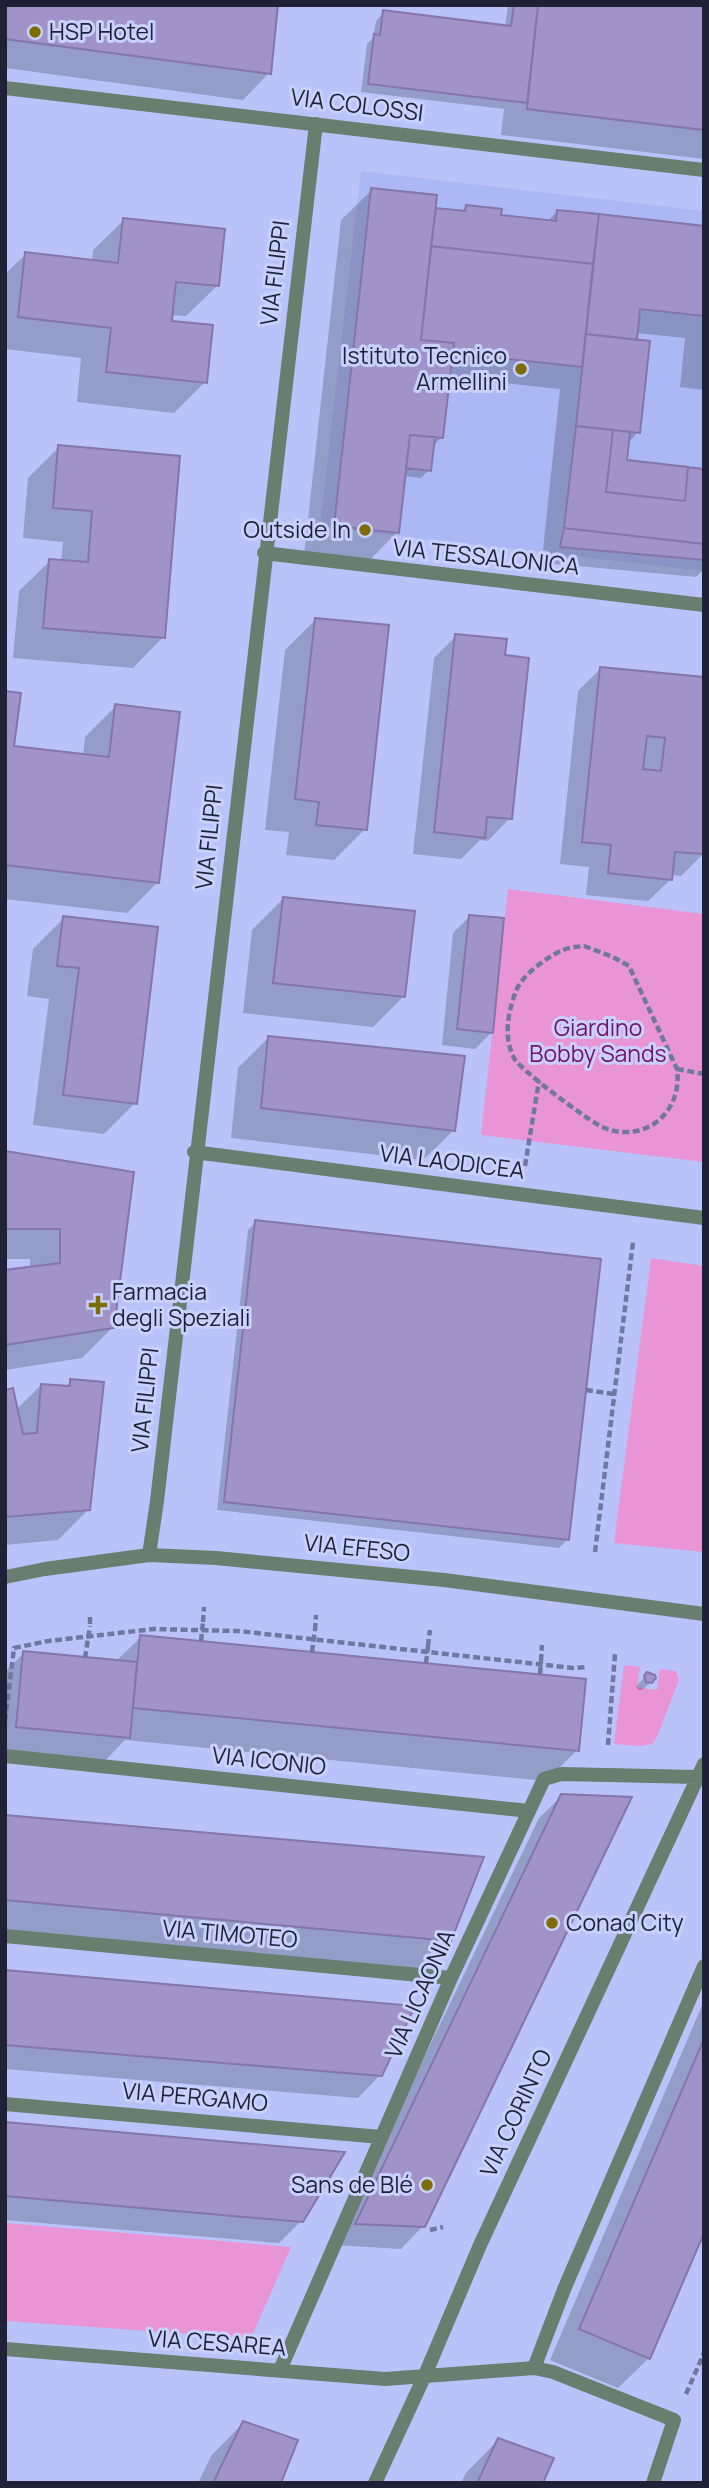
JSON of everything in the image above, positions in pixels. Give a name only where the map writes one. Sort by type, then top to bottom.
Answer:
[{"type":"street","name":"VIA COLOSSI","points":[[5,88],[704,170]]},
{"type":"street","name":"VIA FILIPPI","points":[[149,1555],[316,124]]},
{"type":"street","name":"VIA TESSALONICA","points":[[264,553],[704,605]]},
{"type":"street","name":"VIA LAODICEA","points":[[194,1152],[704,1218]]},
{"type":"street","name":"VIA EFESO","points":[[5,1577],[149,1555],[270,1562],[444,1580],[704,1614]]},
{"type":"street","name":"VIA ICONIO","points":[[5,1756],[529,1811]]},
{"type":"street","name":"VIA LICAONIA","points":[[280,2370],[451,1978],[544,1779],[561,1774],[701,1771]]},
{"type":"street","name":"VIA CORINTO","points":[[375,2483],[425,2375],[480,2245],[701,1771]]},
{"type":"street","name":"VIA TIMOTEO","points":[[5,1936],[451,1978]]},
{"type":"street","points":[[534,2368],[565,2287],[704,1966]]},
{"type":"street","name":"VIA PERGAMO","points":[[5,2104],[381,2137]]},
{"type":"street","name":"VIA CESAREA","points":[[5,2349],[385,2379],[534,2368],[553,2372],[674,2420],[653,2483]]},
{"type":"path","points":[[584,946],[613,957],[629,966],[677,1069],[679,1084],[674,1103],[660,1121],[645,1128],[626,1131],[602,1127],[538,1081],[514,1060],[508,1038],[508,1010],[519,984],[551,956],[566,948],[584,946]]},
{"type":"path","points":[[677,1069],[704,1074]]},
{"type":"path","points":[[522,1194],[526,1148],[538,1081]]},
{"type":"path","points":[[595,1552],[633,1242]]},
{"type":"path","points":[[586,1390],[614,1394]]},
{"type":"path","points":[[201,1641],[204,1607]]},
{"type":"path","points":[[312,1652],[316,1615]]},
{"type":"path","points":[[85,1658],[90,1617]]},
{"type":"path","points":[[5,1721],[14,1648],[119,1632],[154,1629],[238,1631],[572,1668],[587,1667]]},
{"type":"path","points":[[426,1663],[430,1630]]},
{"type":"path","points":[[540,1674],[542,1645]]},
{"type":"path","points":[[606,1774],[615,1654]]},
{"type":"path","points":[[430,2230],[443,2227]]},
{"type":"path","points":[[691,2384],[704,2353]]},
{"type":"shaded area","name":"Istituto Tecnico Armellini","points":[[361,171],[704,211],[704,571],[320,527]]},
{"type":"green space","name":"Giardino Bobby Sands","points":[[508,889],[704,914],[704,1162],[481,1135]]},
{"type":"green space","points":[[651,1258],[704,1266],[704,1552],[614,1543]]},
{"type":"green space","points":[[624,1665],[640,1667],[637,1687],[657,1690],[660,1669],[676,1671],[679,1680],[652,1744],[614,1744]]},
{"type":"green space","points":[[5,2223],[291,2247],[251,2338],[5,2321]]},
{"type":"building","points":[[5,5],[278,5],[271,74],[5,39]]},
{"type":"building","points":[[514,5],[538,5],[527,103],[368,84],[374,34],[380,35],[383,10],[511,26]]},
{"type":"building","points":[[538,5],[704,5],[704,130],[527,109]]},
{"type":"building","points":[[371,188],[437,195],[421,340],[454,343],[443,438],[410,435],[399,533],[334,526]]},
{"type":"building","points":[[466,205],[502,209],[501,215],[556,221],[557,210],[599,214],[593,264],[431,246],[436,208],[465,211]]},
{"type":"building","points":[[599,214],[704,226],[704,316],[640,309],[637,340],[586,334]]},
{"type":"building","points":[[123,218],[225,229],[219,286],[176,282],[174,299],[172,321],[213,325],[207,383],[106,372],[111,328],[18,317],[25,252],[118,263]]},
{"type":"building","points":[[431,246],[593,264],[582,367],[453,353],[454,343],[421,340]]},
{"type":"building","points":[[586,334],[650,341],[640,433],[576,426]]},
{"type":"building","points":[[576,426],[613,430],[606,492],[685,501],[688,467],[704,469],[704,544],[564,528]]},
{"type":"building","points":[[613,430],[630,432],[627,460],[688,467],[685,501],[606,492]]},
{"type":"building","points":[[410,435],[435,437],[431,471],[406,468]]},
{"type":"building","points":[[58,445],[180,456],[165,638],[43,628],[49,559],[88,562],[92,511],[53,508]]},
{"type":"building","points":[[564,528],[704,544],[704,560],[560,547]]},
{"type":"building","points":[[315,618],[389,625],[367,830],[316,825],[319,802],[295,799]]},
{"type":"building","points":[[455,634],[507,639],[505,655],[529,658],[512,819],[487,817],[485,838],[434,832]]},
{"type":"building","points":[[600,667],[704,677],[704,854],[675,852],[672,880],[608,873],[611,845],[582,842]],"holes":[[[647,736],[665,738],[661,771],[643,769]]]},
{"type":"building","points":[[5,691],[21,693],[14,746],[109,757],[115,704],[180,712],[159,883],[5,865]]},
{"type":"building","points":[[283,897],[415,911],[405,997],[273,983]]},
{"type":"building","points":[[469,915],[504,918],[493,1033],[457,1029]]},
{"type":"building","points":[[63,916],[158,927],[137,1104],[63,1095],[79,968],[57,966]]},
{"type":"building","points":[[268,1036],[465,1056],[455,1131],[261,1108]]},
{"type":"building","points":[[5,1151],[134,1172],[114,1328],[5,1345],[5,1270],[60,1263],[60,1229],[5,1229]]},
{"type":"building","points":[[255,1220],[601,1259],[569,1540],[224,1502]]},
{"type":"building","points":[[70,1379],[104,1382],[90,1510],[5,1517],[5,1390],[13,1388],[23,1434],[37,1433],[41,1384],[70,1386]]},
{"type":"building","points":[[140,1635],[586,1679],[579,1751],[133,1708]]},
{"type":"building","points":[[23,1651],[137,1662],[130,1738],[16,1727]]},
{"type":"building","points":[[647,1672],[655,1675],[652,1683],[646,1682],[644,1676]]},
{"type":"building","points":[[561,1794],[632,1797],[425,2227],[355,2224]]},
{"type":"building","points":[[5,1815],[484,1857],[451,1941],[5,1900]]},
{"type":"building","points":[[5,1970],[415,2006],[382,2076],[5,2045]]},
{"type":"building","points":[[704,2039],[704,2233],[650,2359],[579,2329]]},
{"type":"building","points":[[5,2122],[345,2152],[303,2222],[5,2196]]},
{"type":"building","points":[[243,2421],[298,2440],[281,2483],[213,2483]]},
{"type":"building","points":[[498,2438],[554,2458],[543,2483],[477,2483]]},
{"type":"place","name":"HSP Hotel","points":[[35,32]]},
{"type":"place","name":"Istituto Tecnico Armellini","points":[[521,369]]},
{"type":"place","name":"Outside In","points":[[365,530]]},
{"type":"place","name":"Farmacia degli Speziali","points":[[98,1305]]},
{"type":"place","name":"Conad City","points":[[552,1923]]},
{"type":"place","name":"Sans de Blé","points":[[427,2185]]}]
